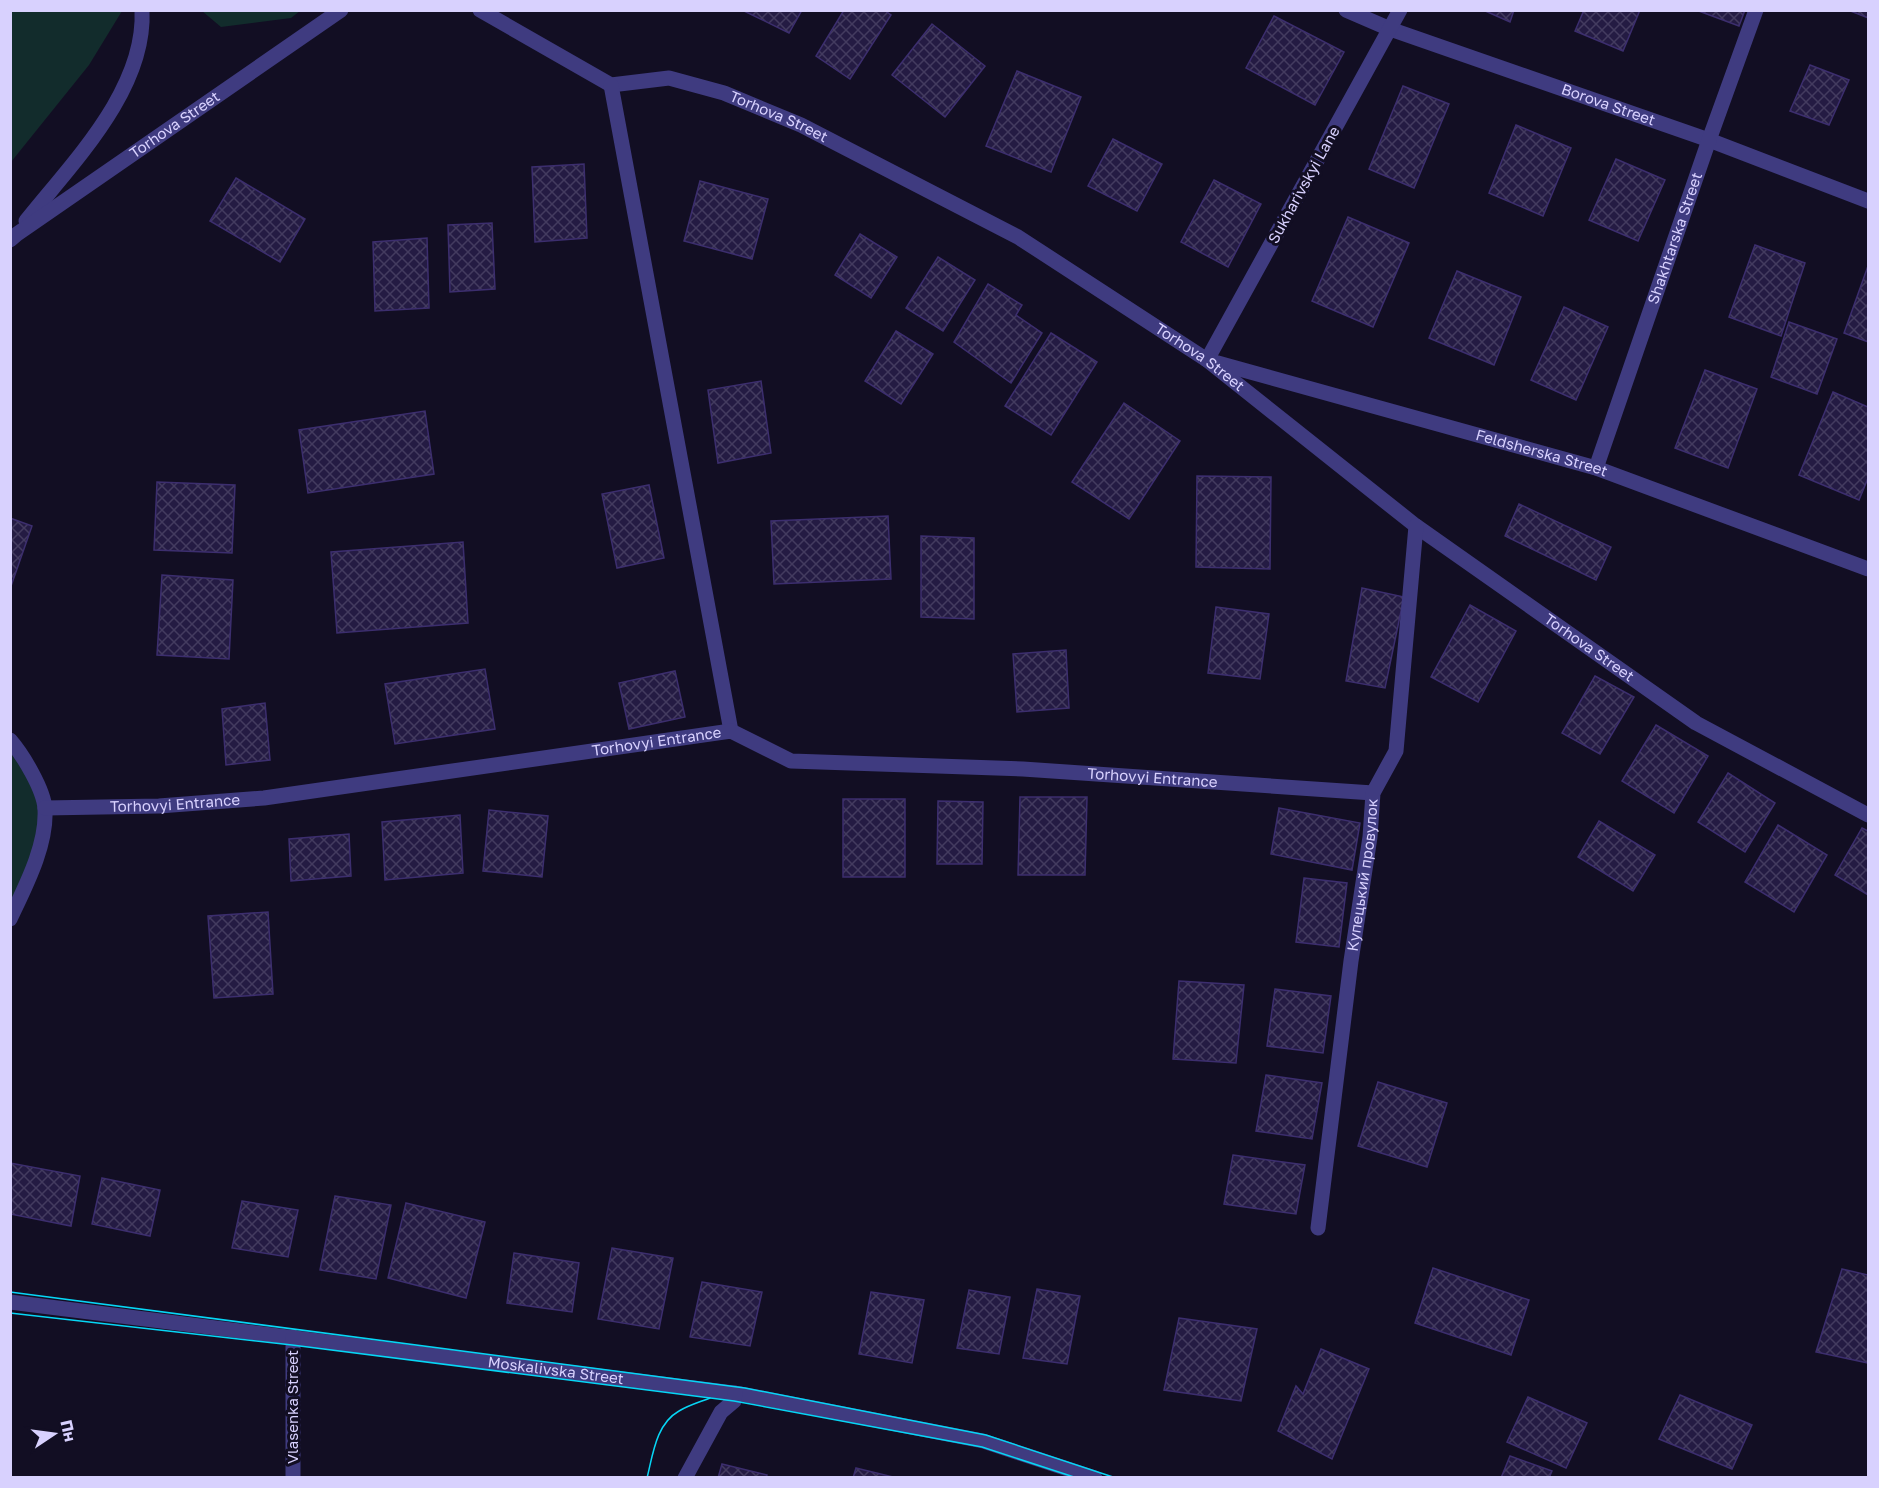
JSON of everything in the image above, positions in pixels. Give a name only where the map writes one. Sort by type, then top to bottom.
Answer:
[{"type":"street","points":[[14,237],[97,131],[116,102],[134,64],[140,42],[142,10]]},
{"type":"street","name":"Torhova Street","points":[[14,237],[341,10]]},
{"type":"street","points":[[480,10],[611,85],[731,731]]},
{"type":"street","name":"Borova Street","points":[[1346,10],[1390,29],[1709,140],[1869,201]]},
{"type":"street","name":"Sukharivskyi Lane","points":[[1207,360],[1400,10]]},
{"type":"street","name":"Shakhtarska Street","points":[[1596,468],[1756,10]]},
{"type":"street","name":"Torhova Street","points":[[611,85],[669,78],[724,93],[801,125],[1018,237],[1207,360],[1416,526],[1695,723],[1869,815]]},
{"type":"street","name":"Feldsherska Street","points":[[1207,360],[1596,468],[1869,569]]},
{"type":"street","name":"Купецький провулок","points":[[1318,1228],[1351,961],[1370,837],[1373,793],[1396,751],[1416,526]]},
{"type":"street","name":"Torhovyi Entrance","points":[[45,808],[159,806],[264,798],[731,731],[791,761],[1023,769],[1373,793]]},
{"type":"street","points":[[10,740],[33,773],[45,808],[40,848],[10,919]]},
{"type":"street","points":[[10,1295],[17,1303]]},
{"type":"street","name":"Moskalivska Street","points":[[17,1303],[735,1394],[983,1441],[1095,1478]]},
{"type":"street","name":"Vlasenka Street","points":[[293,1337],[293,1478]]},
{"type":"street","points":[[685,1478],[721,1413],[734,1401],[735,1394]]},
{"type":"green space","points":[[11,10],[122,11],[89,65],[11,162]]},
{"type":"green space","points":[[202,11],[300,11],[291,18],[221,27]]},
{"type":"green space","points":[[11,740],[43,803],[40,848],[11,919]]},
{"type":"building","points":[[742,10],[802,10],[789,33]]},
{"type":"building","points":[[844,10],[884,10],[891,15],[850,79],[816,56]]},
{"type":"building","points":[[1483,10],[1514,10],[1510,22]]},
{"type":"building","points":[[1584,10],[1640,10],[1623,51],[1575,31]]},
{"type":"building","points":[[1696,10],[1745,10],[1739,26]]},
{"type":"building","points":[[1848,10],[1868,10],[1868,18]]},
{"type":"building","points":[[1274,16],[1344,52],[1315,105],[1246,68]]},
{"type":"building","points":[[932,24],[985,66],[945,117],[892,75]]},
{"type":"building","points":[[1810,65],[1849,80],[1829,125],[1790,111]]},
{"type":"building","points":[[1017,71],[1081,97],[1051,172],[986,146]]},
{"type":"building","points":[[1403,86],[1449,104],[1414,188],[1369,169]]},
{"type":"building","points":[[1516,125],[1571,148],[1543,216],[1489,193]]},
{"type":"building","points":[[1113,139],[1162,164],[1137,211],[1088,186]]},
{"type":"building","points":[[1616,159],[1665,180],[1638,241],[1589,220]]},
{"type":"building","points":[[584,164],[587,238],[535,242],[532,167]]},
{"type":"building","points":[[236,178],[305,219],[280,262],[210,221]]},
{"type":"building","points":[[1214,180],[1261,204],[1228,267],[1181,242]]},
{"type":"building","points":[[700,181],[768,199],[752,259],[684,241]]},
{"type":"building","points":[[1348,217],[1409,243],[1373,327],[1312,301]]},
{"type":"building","points":[[492,223],[495,289],[450,292],[448,225]]},
{"type":"building","points":[[860,234],[897,257],[871,298],[835,275]]},
{"type":"building","points":[[427,238],[429,308],[375,311],[373,242]]},
{"type":"building","points":[[1755,245],[1805,263],[1781,336],[1729,317]]},
{"type":"building","points":[[938,257],[975,280],[943,331],[906,308]]},
{"type":"building","points":[[1868,266],[1868,342],[1844,333]]},
{"type":"building","points":[[1457,271],[1521,297],[1494,365],[1429,338]]},
{"type":"building","points":[[988,284],[1022,305],[1016,315],[1042,333],[1011,383],[954,342]]},
{"type":"building","points":[[1564,307],[1608,327],[1576,400],[1531,380]]},
{"type":"building","points":[[1789,322],[1837,339],[1817,394],[1771,377]]},
{"type":"building","points":[[896,331],[933,354],[901,404],[865,381]]},
{"type":"building","points":[[1051,333],[1097,362],[1051,435],[1005,406]]},
{"type":"building","points":[[1705,370],[1757,389],[1728,468],[1675,448]]},
{"type":"building","points":[[761,381],[771,453],[718,463],[708,390]]},
{"type":"building","points":[[1833,392],[1868,407],[1868,478],[1859,500],[1799,475]]},
{"type":"building","points":[[1124,403],[1180,441],[1129,519],[1072,482]]},
{"type":"building","points":[[425,411],[434,474],[308,493],[299,430]]},
{"type":"building","points":[[1197,476],[1271,477],[1270,569],[1196,567]]},
{"type":"building","points":[[157,482],[235,485],[232,553],[154,550]]},
{"type":"building","points":[[649,485],[664,558],[617,568],[602,494]]},
{"type":"building","points":[[1519,504],[1611,547],[1596,580],[1505,536]]},
{"type":"building","points":[[888,516],[891,579],[774,584],[771,521]]},
{"type":"building","points":[[10,518],[32,526],[10,589]]},
{"type":"building","points":[[921,536],[974,538],[974,619],[921,617]]},
{"type":"building","points":[[463,542],[468,623],[337,633],[331,552]]},
{"type":"building","points":[[162,575],[233,580],[229,659],[157,655]]},
{"type":"building","points":[[1362,588],[1404,597],[1385,688],[1346,681]]},
{"type":"building","points":[[1470,605],[1516,631],[1478,702],[1431,677]]},
{"type":"building","points":[[1216,607],[1269,614],[1260,679],[1208,673]]},
{"type":"building","points":[[1066,650],[1069,708],[1017,712],[1013,654]]},
{"type":"building","points":[[485,669],[495,729],[395,744],[385,684]]},
{"type":"building","points":[[675,671],[685,717],[629,729],[619,683]]},
{"type":"building","points":[[1595,676],[1634,697],[1600,754],[1562,733]]},
{"type":"building","points":[[265,703],[270,760],[226,765],[222,709]]},
{"type":"building","points":[[1656,725],[1708,756],[1674,813],[1622,781]]},
{"type":"building","points":[[1728,773],[1775,803],[1745,852],[1698,822]]},
{"type":"building","points":[[1020,797],[1087,797],[1085,875],[1018,875]]},
{"type":"building","points":[[843,799],[905,799],[905,877],[843,877]]},
{"type":"building","points":[[938,801],[983,802],[982,864],[937,864]]},
{"type":"building","points":[[1279,808],[1360,823],[1352,870],[1271,854]]},
{"type":"building","points":[[489,810],[548,816],[542,877],[483,871]]},
{"type":"building","points":[[460,815],[463,873],[385,880],[382,822]]},
{"type":"building","points":[[1599,821],[1655,855],[1633,891],[1578,857]]},
{"type":"building","points":[[1778,825],[1827,855],[1794,912],[1745,882]]},
{"type":"building","points":[[1862,828],[1868,831],[1868,895],[1835,875]]},
{"type":"building","points":[[349,834],[351,876],[291,881],[289,839]]},
{"type":"building","points":[[1304,878],[1347,883],[1339,947],[1296,942]]},
{"type":"building","points":[[268,912],[273,994],[214,998],[208,916]]},
{"type":"building","points":[[1179,981],[1244,985],[1236,1063],[1173,1059]]},
{"type":"building","points":[[1275,989],[1331,996],[1323,1053],[1267,1046]]},
{"type":"building","points":[[1266,1075],[1322,1083],[1312,1139],[1256,1131]]},
{"type":"building","points":[[1378,1082],[1447,1103],[1427,1167],[1358,1146]]},
{"type":"building","points":[[1233,1155],[1305,1165],[1296,1214],[1224,1204]]},
{"type":"building","points":[[10,1163],[80,1176],[71,1226],[10,1214]]},
{"type":"building","points":[[102,1178],[160,1190],[150,1236],[92,1224]]},
{"type":"building","points":[[335,1196],[391,1205],[376,1279],[320,1270]]},
{"type":"building","points":[[242,1201],[298,1210],[288,1257],[232,1248]]},
{"type":"building","points":[[406,1203],[485,1222],[466,1298],[388,1278]]},
{"type":"building","points":[[612,1248],[673,1258],[659,1329],[598,1319]]},
{"type":"building","points":[[514,1253],[579,1263],[572,1312],[507,1303]]},
{"type":"building","points":[[1433,1268],[1529,1300],[1511,1355],[1415,1323]]},
{"type":"building","points":[[1842,1269],[1868,1275],[1868,1363],[1816,1352]]},
{"type":"building","points":[[702,1282],[762,1292],[750,1346],[690,1337]]},
{"type":"building","points":[[1037,1289],[1080,1296],[1067,1364],[1023,1358]]},
{"type":"building","points":[[969,1290],[1010,1297],[999,1354],[957,1348]]},
{"type":"building","points":[[871,1292],[924,1300],[912,1363],[859,1354]]},
{"type":"building","points":[[1179,1318],[1257,1329],[1241,1401],[1164,1390]]},
{"type":"building","points":[[1321,1349],[1369,1369],[1332,1459],[1278,1431],[1296,1386],[1303,1394]]},
{"type":"building","points":[[1680,1395],[1752,1425],[1732,1469],[1659,1439]]},
{"type":"building","points":[[1528,1397],[1587,1423],[1566,1468],[1507,1442]]},
{"type":"building","points":[[1510,1456],[1552,1471],[1549,1478],[1501,1478]]},
{"type":"building","points":[[722,1464],[767,1475],[766,1478],[718,1478]]},
{"type":"building","points":[[856,1468],[897,1478],[853,1478]]},
{"type":"tram line","points":[[10,856],[10,862]]},
{"type":"tram line","points":[[10,1292],[745,1388],[986,1435],[1116,1478]]},
{"type":"tram line","points":[[10,1313],[292,1345],[734,1401],[982,1447],[1077,1478]]},
{"type":"tram line","points":[[647,1478],[657,1440],[665,1424],[679,1411],[710,1398]]}]
